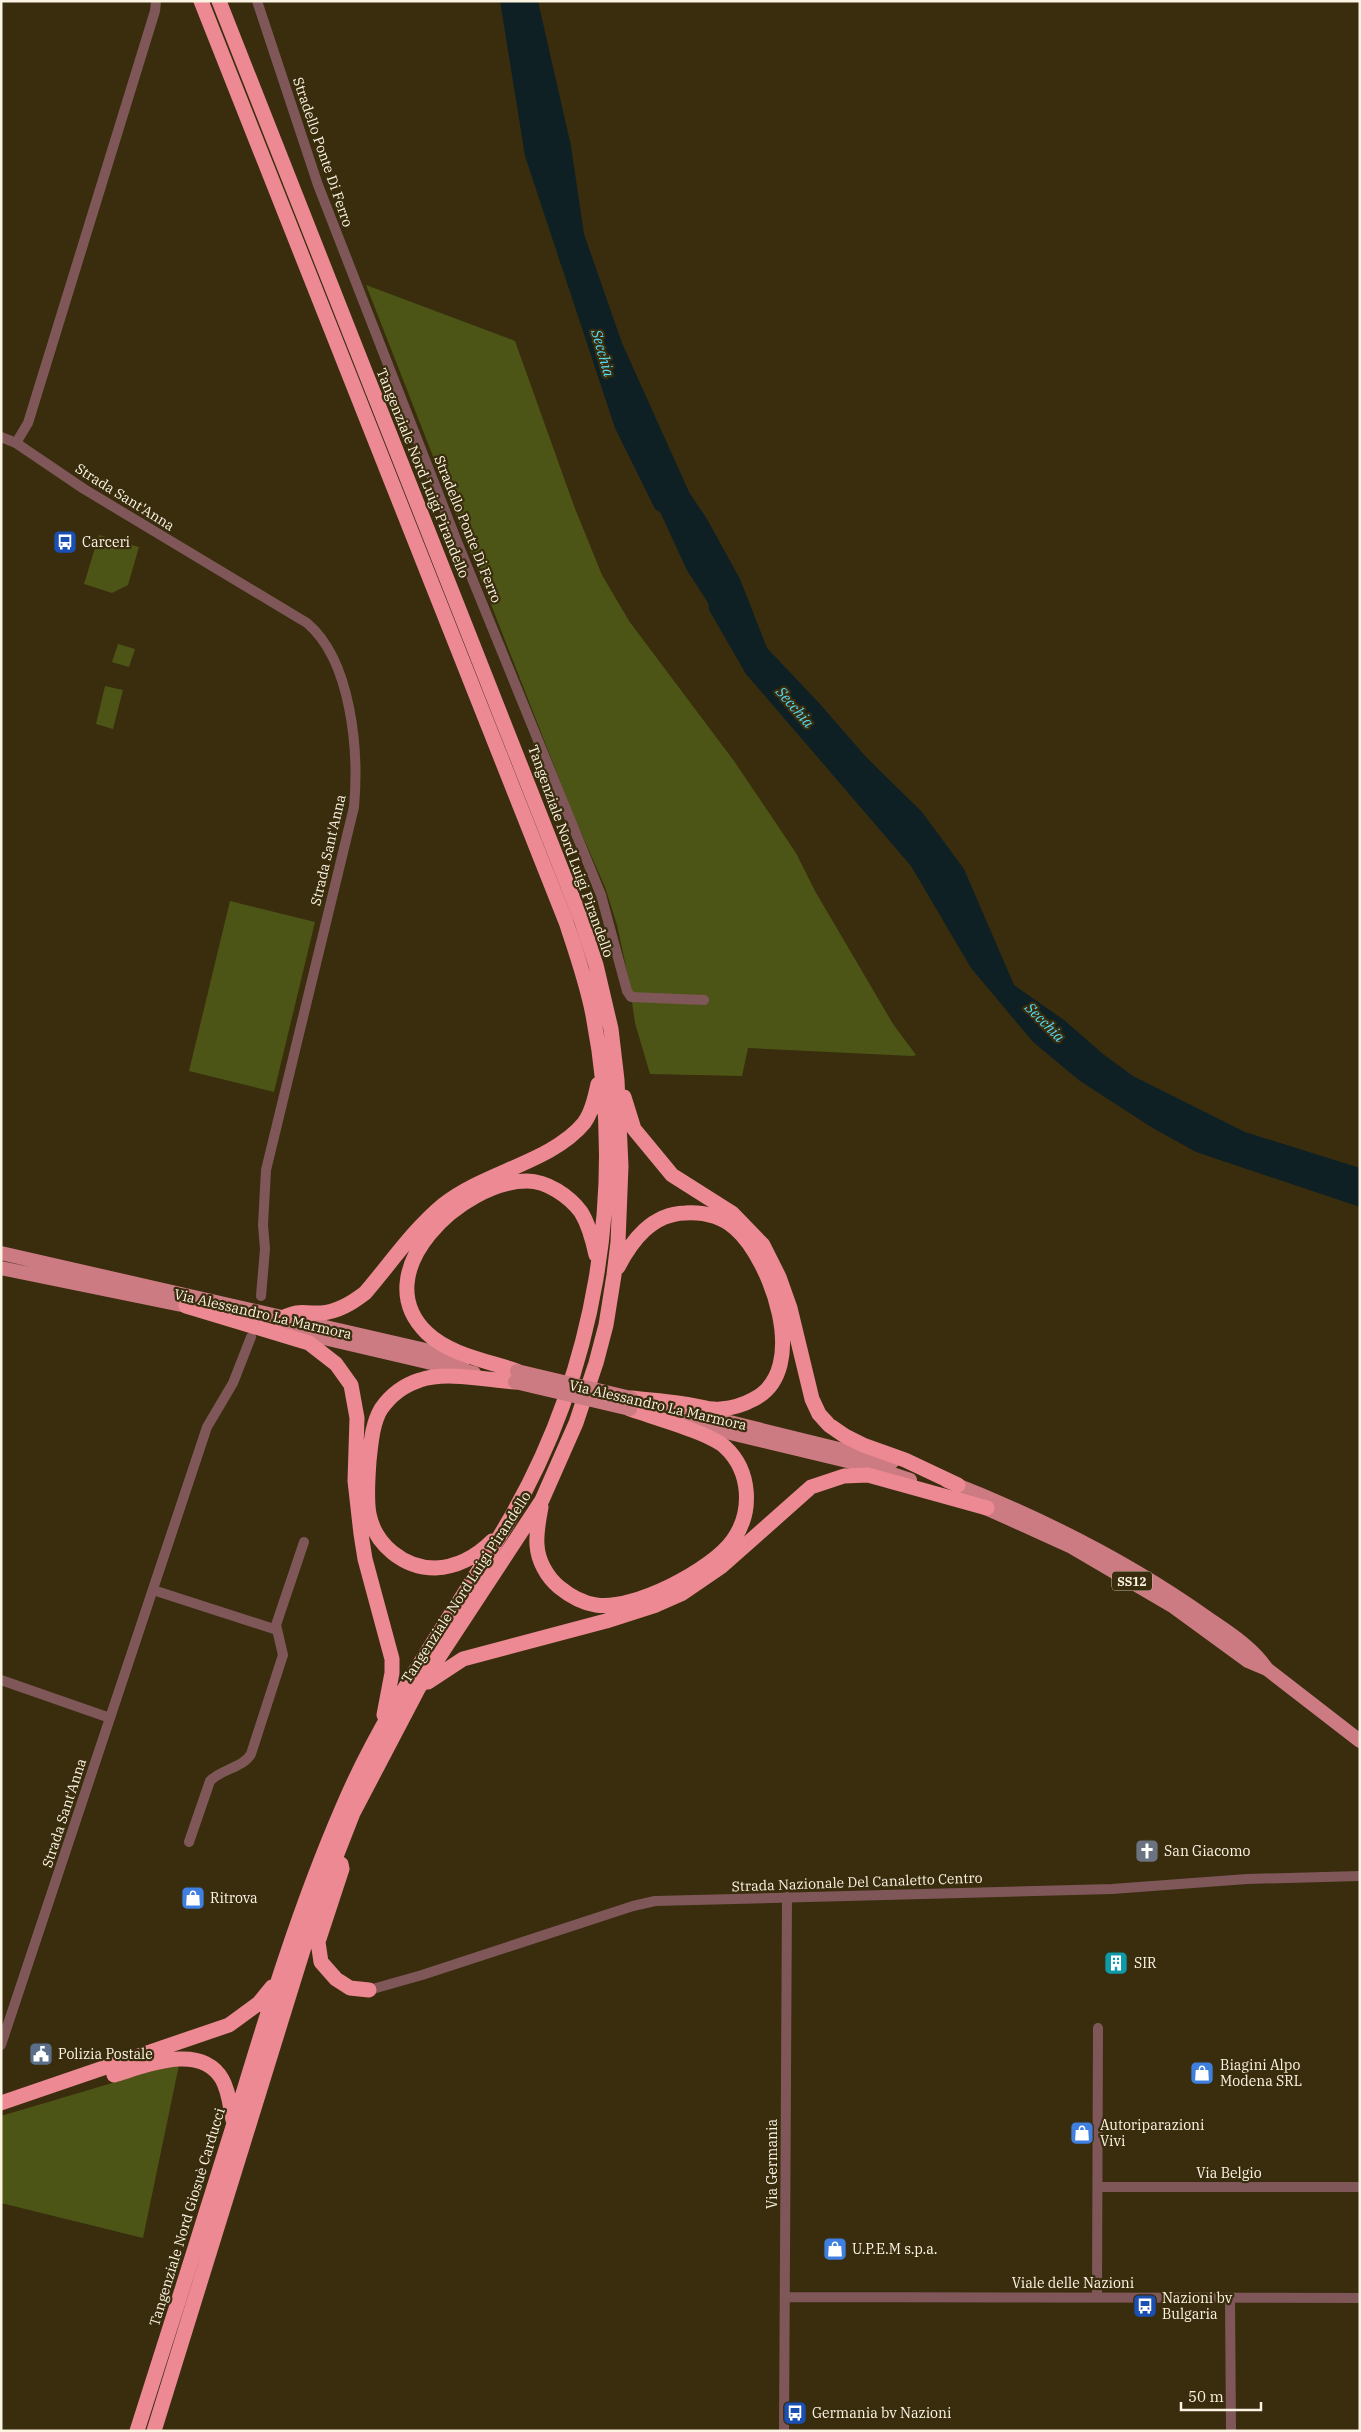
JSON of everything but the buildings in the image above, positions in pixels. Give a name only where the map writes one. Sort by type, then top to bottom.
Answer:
[{"type":"highway","name":"Tangenziale Nord Luigi Pirandello","points":[[154,2431],[317,1905],[353,1813],[418,1689],[542,1500],[576,1423],[606,1325],[618,1242],[621,1166],[608,1065],[582,970],[566,922],[201,1]]},
{"type":"highway","name":"Tangenziale Nord Luigi Pirandello","points":[[218,1],[582,919],[604,996],[608,1065],[608,1165],[598,1266],[586,1331],[559,1418],[541,1460],[505,1527],[381,1726],[352,1785],[311,1884],[266,2012]]},
{"type":"highway","points":[[282,1318],[296,1311],[320,1313],[332,1311],[355,1301],[365,1293],[426,1220],[444,1204],[479,1182],[566,1140],[585,1122],[608,1065]]},
{"type":"highway","points":[[608,1065],[634,1129],[672,1175],[732,1213],[763,1245],[779,1277],[790,1308],[812,1399],[819,1414],[829,1425],[845,1436],[863,1445],[905,1460],[958,1485]]},
{"type":"highway","points":[[516,1376],[439,1343],[426,1332],[411,1308],[407,1294],[410,1263],[420,1245],[433,1229],[470,1200],[505,1184],[527,1181],[548,1185],[566,1197],[581,1212],[588,1227],[598,1266]]},
{"type":"highway","points":[[614,1275],[630,1245],[644,1230],[658,1220],[676,1213],[698,1212],[715,1216],[734,1227],[749,1243],[772,1291],[782,1324],[784,1351],[778,1372],[756,1398],[720,1410],[630,1404]]},
{"type":"highway","points":[[186,1306],[309,1343],[336,1364],[351,1385],[357,1418],[355,1481],[361,1534],[365,1559],[392,1658],[392,1673],[381,1726]]},
{"type":"highway","points":[[505,1527],[485,1548],[465,1561],[452,1566],[427,1568],[410,1564],[387,1548],[378,1537],[369,1514],[368,1478],[372,1438],[380,1410],[394,1394],[420,1380],[438,1376],[516,1376]]},
{"type":"highway","points":[[542,1500],[537,1545],[542,1564],[552,1581],[568,1594],[591,1604],[616,1606],[653,1594],[704,1566],[732,1541],[744,1520],[747,1494],[744,1476],[736,1459],[724,1446],[710,1437],[630,1404]]},
{"type":"highway","points":[[418,1689],[445,1669],[463,1659],[606,1621],[656,1605],[681,1594],[722,1566],[812,1487],[825,1481],[844,1476],[868,1475],[988,1508]]},
{"type":"highway","points":[[338,1852],[342,1869],[318,1942],[321,1962],[336,1979],[350,1988],[369,1990]]},
{"type":"highway","points":[[1,2104],[229,2025],[259,2003],[280,1976]]},
{"type":"highway","name":"Tangenziale Nord Giosuè Carducci","points":[[137,2431],[233,2125],[266,2012]]},
{"type":"highway","points":[[1,2104],[164,2061],[184,2059],[201,2062],[212,2068],[221,2078],[227,2090],[233,2125]]},
{"type":"main road","name":"Via Alessandro La Marmora","points":[[1,1253],[282,1318],[630,1404],[868,1466],[988,1508],[1070,1546],[1174,1607],[1248,1661],[1267,1669],[1360,1741]]},
{"type":"main road","name":"Via Alessandro La Marmora","points":[[1,1268],[516,1376]]},
{"type":"main road","name":"Via Alessandro La Marmora","points":[[630,1404],[868,1455],[916,1469],[1028,1514],[1123,1563],[1181,1600],[1255,1652],[1267,1669]]},
{"type":"street","points":[[16,443],[28,423],[155,11],[156,1]]},
{"type":"street","name":"Stradello Ponte Di Ferro","points":[[257,1],[318,185],[456,539],[601,894],[627,991],[632,997],[704,1000]]},
{"type":"street","name":"Strada Sant'Anna","points":[[1,437],[16,443],[84,488],[307,623],[325,640],[339,670],[356,753],[357,777],[354,807],[266,1170],[263,1225],[265,1249],[261,1296]]},
{"type":"street","name":"Strada Sant'Anna","points":[[1,2045],[207,1427],[233,1382],[251,1338]]},
{"type":"street","points":[[189,1842],[210,1781],[245,1760],[251,1754],[283,1655],[277,1622],[304,1542]]},
{"type":"street","points":[[153,1590],[277,1630]]},
{"type":"street","points":[[1,1680],[110,1718]]},
{"type":"street","name":"Strada Nazionale Del Canaletto Centro","points":[[369,1990],[422,1975],[644,1902],[1112,1889],[1246,1879],[1360,1876]]},
{"type":"street","name":"Via Germania","points":[[784,2431],[787,1897]]},
{"type":"street","points":[[1097,2296],[1098,2028]]},
{"type":"street","name":"Via Belgio","points":[[1098,2187],[1360,2187]]},
{"type":"street","name":"Viale delle Nazioni","points":[[785,2297],[1097,2296],[1360,2298]]},
{"type":"street","points":[[1230,2298],[1230,2431]]},
{"type":"green space","points":[[366,285],[515,341],[574,506],[602,575],[629,621],[734,761],[796,853],[815,891],[893,1024],[916,1055],[748,1048],[742,1076],[650,1074],[635,1023],[629,981],[617,925],[605,887],[573,814]]},
{"type":"green space","points":[[99,535],[139,547],[128,585],[112,593],[84,584]]},
{"type":"green space","points":[[118,644],[135,649],[129,667],[112,662]]},
{"type":"green space","points":[[105,686],[123,690],[113,729],[96,724]]},
{"type":"green space","points":[[230,901],[315,922],[274,1092],[189,1071]]},
{"type":"green space","points":[[179,2065],[143,2238],[1,2203],[1,2116],[156,2070]]},
{"type":"water","points":[[500,1],[538,1],[571,146],[584,234],[622,343],[689,492],[707,519],[740,579],[767,648],[820,704],[866,757],[922,812],[964,869],[1014,985],[1064,1020],[1103,1054],[1133,1076],[1245,1132],[1360,1168],[1360,1207],[1196,1152],[1151,1127],[1080,1081],[1033,1042],[971,968],[911,866],[746,674],[709,610],[704,562],[689,532],[655,509],[615,428],[525,156]]},
{"type":"waterway","name":"Secchia","points":[[665,500],[695,565],[720,604]]},
{"type":"place","name":"Carceri","points":[[65,542]]},
{"type":"place","name":"San Giacomo","points":[[1147,1851]]},
{"type":"place","name":"Ritrova","points":[[193,1898]]},
{"type":"place","name":"SIR","points":[[1116,1963]]},
{"type":"place","name":"Polizia Postale","points":[[41,2054]]},
{"type":"place","name":"Biagini Alpo Modena SRL","points":[[1202,2073]]},
{"type":"place","name":"Autoriparazioni Vivi","points":[[1082,2133]]},
{"type":"place","name":"U.P.E.M s.p.a.","points":[[835,2249]]},
{"type":"place","name":"Nazioni bv Bulgaria","points":[[1145,2306]]},
{"type":"place","name":"Germania bv Nazioni","points":[[795,2413]]}]
